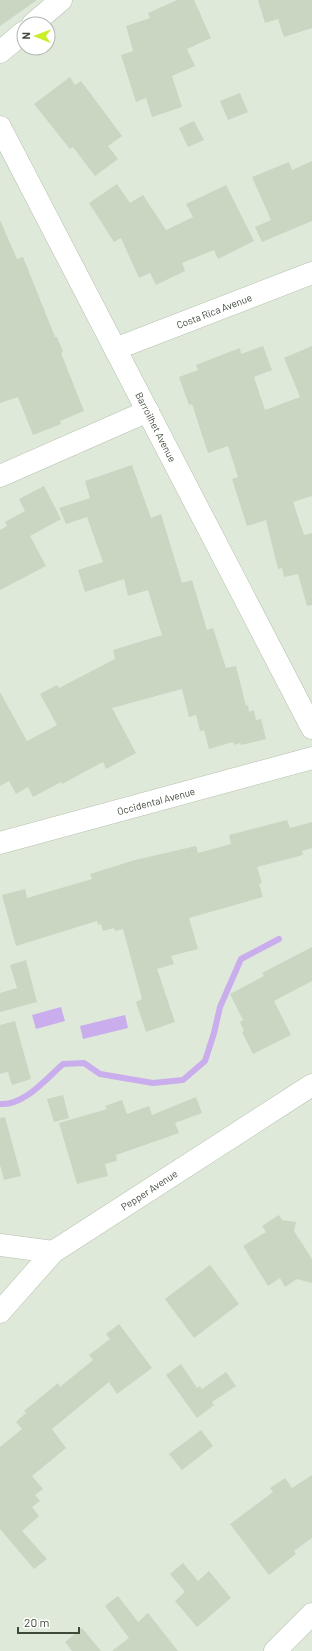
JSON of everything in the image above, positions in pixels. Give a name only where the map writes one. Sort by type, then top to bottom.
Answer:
[{"type":"street","points":[[42,16],[61,0]]},
{"type":"street","points":[[0,52],[16,39]]},
{"type":"street","name":"Barroilhet Avenue","points":[[0,127],[312,728]]},
{"type":"street","name":"Costa Rica Avenue","points":[[115,349],[312,273]]},
{"type":"street","points":[[0,476],[148,411]]},
{"type":"street","name":"Occidental Avenue","points":[[0,843],[312,758]]},
{"type":"street","name":"Pepper Avenue","points":[[0,1312],[53,1252],[312,1085]]},
{"type":"street","points":[[0,1245],[53,1252]]},
{"type":"street","points":[[275,1651],[312,1614]]},
{"type":"shaded area","points":[[0,0],[312,0],[312,1651],[0,1651]]},
{"type":"shaded area","points":[[61,1007],[65,1021],[36,1029],[32,1015]]},
{"type":"shaded area","points":[[125,1015],[128,1028],[83,1039],[80,1026]]},
{"type":"building","points":[[0,0],[37,0],[0,26]]},
{"type":"building","points":[[177,0],[194,0],[211,38],[187,49],[195,66],[172,76],[182,107],[152,117],[146,98],[136,102],[121,55],[133,51],[126,26],[150,18],[148,13]]},
{"type":"building","points":[[258,0],[312,0],[312,28],[284,37],[278,19],[265,23]]},
{"type":"building","points":[[70,77],[75,85],[81,81],[122,136],[108,146],[118,159],[95,176],[73,147],[70,149],[34,104]]},
{"type":"building","points":[[240,93],[248,112],[228,120],[220,101]]},
{"type":"building","points":[[194,121],[204,140],[188,147],[179,128]]},
{"type":"building","points":[[312,161],[312,221],[262,242],[255,227],[271,220],[252,177],[289,162],[292,170]]},
{"type":"building","points":[[117,184],[130,203],[143,195],[166,230],[193,217],[186,204],[226,185],[254,241],[218,259],[214,250],[182,263],[185,271],[156,285],[150,273],[139,278],[121,238],[114,242],[89,203]]},
{"type":"building","points":[[0,220],[17,259],[23,257],[55,337],[57,337],[63,352],[61,353],[84,411],[60,421],[61,424],[33,435],[18,397],[0,403]]},
{"type":"building","points":[[263,346],[272,370],[254,377],[265,410],[300,397],[284,358],[312,346],[312,496],[293,502],[304,535],[312,533],[312,605],[307,606],[298,574],[284,577],[282,568],[278,569],[266,520],[247,526],[232,479],[238,477],[228,446],[208,453],[192,404],[189,405],[179,377],[198,370],[196,365],[240,348],[241,354]]},
{"type":"building","points":[[132,465],[151,518],[161,514],[182,583],[192,580],[207,630],[213,628],[226,668],[236,666],[246,706],[248,705],[249,712],[254,710],[256,720],[261,719],[266,739],[241,745],[240,743],[234,745],[233,742],[209,749],[204,730],[200,731],[196,715],[189,717],[182,689],[112,708],[136,753],[106,769],[103,762],[62,784],[61,782],[33,797],[28,787],[16,794],[9,781],[0,786],[0,692],[27,741],[57,725],[40,694],[57,685],[59,688],[115,659],[113,650],[162,635],[148,590],[128,596],[124,579],[85,592],[78,570],[103,562],[87,517],[66,524],[59,508],[90,498],[85,481]]},
{"type":"building","points":[[44,486],[61,519],[30,536],[46,566],[0,590],[0,530],[7,526],[5,522],[25,511],[19,499]]},
{"type":"building","points":[[287,820],[290,828],[312,822],[312,848],[302,851],[303,855],[257,867],[262,883],[259,884],[263,897],[189,918],[198,949],[171,956],[174,964],[157,969],[175,1022],[146,1032],[136,1002],[142,999],[123,929],[115,931],[114,928],[103,931],[101,924],[98,925],[97,921],[16,946],[2,895],[25,889],[27,898],[92,879],[90,874],[135,860],[196,846],[198,853],[231,844],[229,835]]},
{"type":"building","points":[[312,947],[312,981],[274,1001],[291,1035],[253,1054],[242,1032],[244,1031],[240,1022],[243,1020],[230,994],[264,976],[262,973]]},
{"type":"building","points":[[26,960],[37,1002],[0,1012],[0,993],[17,988],[10,965]]},
{"type":"building","points":[[15,1021],[31,1079],[12,1085],[8,1072],[0,1074],[0,1025]]},
{"type":"building","points":[[63,1095],[69,1118],[54,1122],[47,1099]]},
{"type":"building","points":[[196,1097],[202,1113],[175,1123],[179,1133],[116,1155],[117,1161],[105,1164],[108,1176],[77,1184],[59,1123],[107,1109],[105,1106],[122,1100],[127,1114],[149,1106],[152,1115]]},
{"type":"building","points":[[5,1117],[21,1176],[4,1180],[0,1165],[0,1118]]},
{"type":"building","points":[[279,1215],[282,1220],[296,1222],[294,1231],[312,1259],[312,1283],[297,1279],[285,1287],[280,1278],[268,1286],[243,1246],[266,1232],[262,1226]]},
{"type":"building","points":[[210,1265],[239,1304],[194,1338],[165,1299]]},
{"type":"building","points":[[119,1324],[152,1368],[117,1394],[109,1382],[52,1429],[66,1448],[32,1476],[43,1489],[35,1495],[40,1501],[32,1507],[39,1516],[22,1531],[47,1559],[34,1569],[0,1529],[0,1447],[22,1429],[16,1422],[26,1413],[24,1411],[58,1383],[60,1387],[93,1360],[89,1355],[110,1339],[106,1334]]},
{"type":"building","points":[[181,1364],[197,1388],[200,1386],[202,1389],[226,1372],[236,1386],[212,1402],[214,1405],[197,1418],[166,1375]]},
{"type":"building","points":[[201,1430],[213,1446],[182,1470],[169,1454]]},
{"type":"building","points":[[312,1475],[312,1538],[294,1551],[296,1554],[269,1575],[230,1524],[273,1492],[270,1488],[285,1478],[292,1488]]},
{"type":"building","points":[[183,1563],[198,1581],[209,1571],[231,1598],[197,1627],[175,1601],[185,1592],[170,1574]]},
{"type":"building","points":[[118,1596],[138,1622],[148,1613],[178,1651],[112,1651],[129,1638],[105,1606]]},
{"type":"building","points":[[82,1628],[101,1651],[72,1651],[65,1642]]},
{"type":"waterway","points":[[0,1104],[18,1101],[26,1096],[42,1084],[63,1064],[84,1063],[100,1074],[153,1083],[183,1080],[205,1061],[220,1007],[241,959],[279,939]]}]
